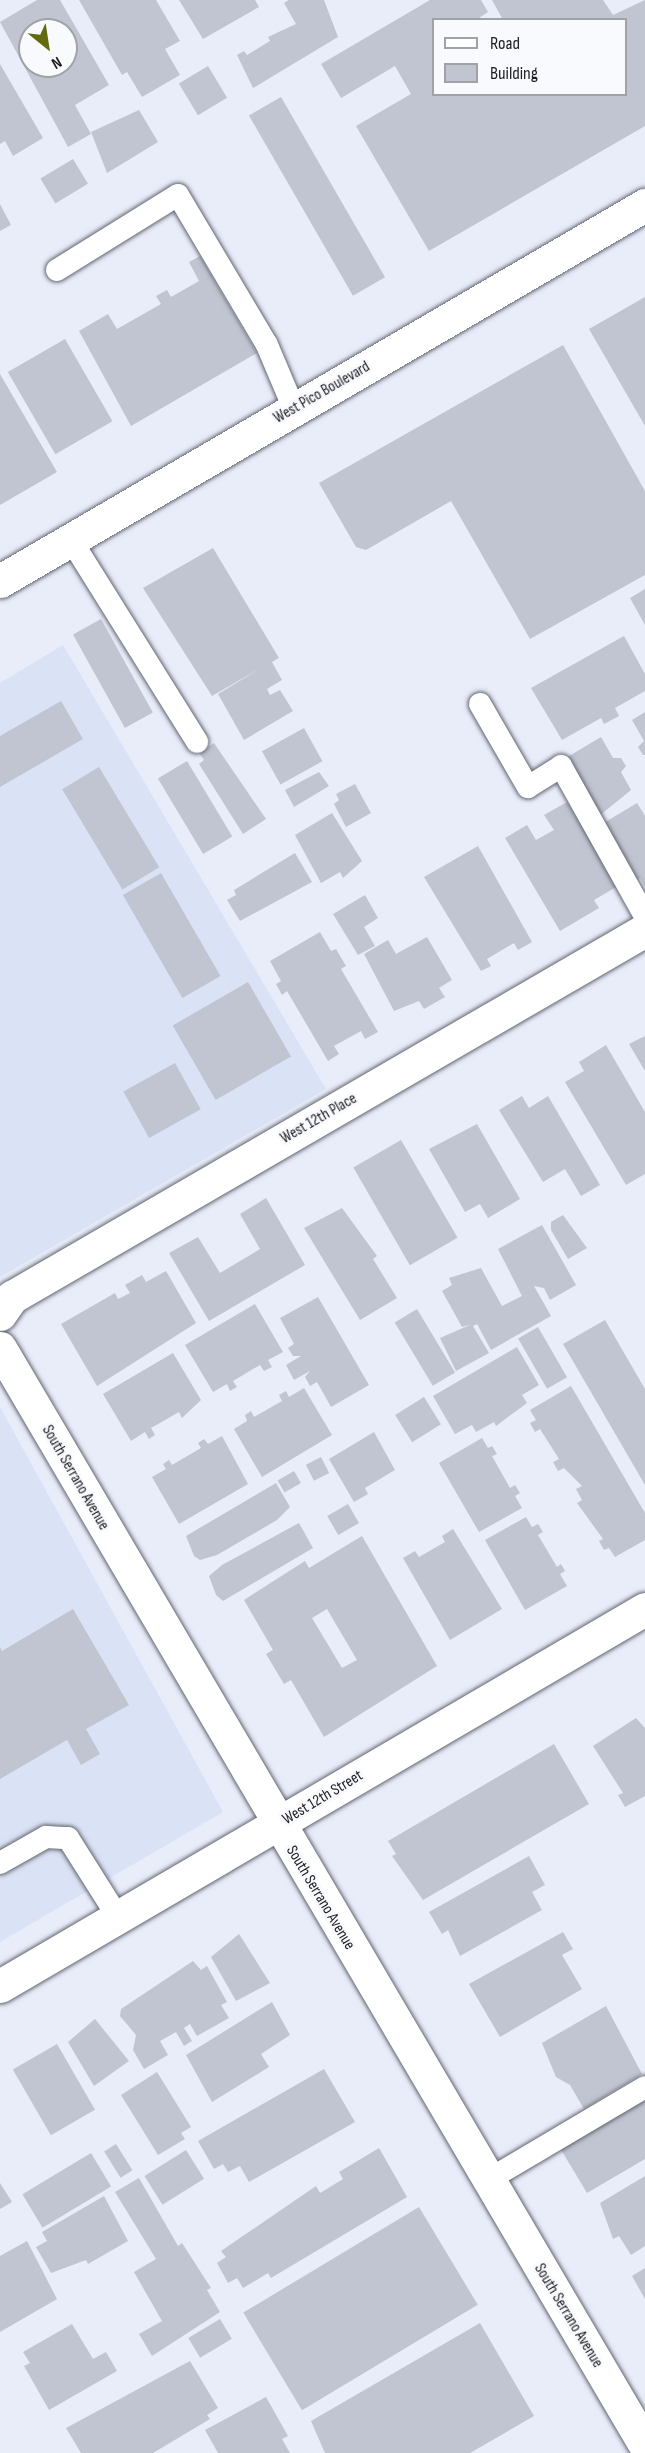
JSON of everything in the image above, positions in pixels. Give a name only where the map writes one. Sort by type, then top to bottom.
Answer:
[{"type":"street","name":"West Pico Boulevard","points":[[0,581],[645,205]]},
{"type":"street","name":"West 12th Place","points":[[0,1314],[12,1297],[645,930]]},
{"type":"street","name":"South Serrano Avenue","points":[[0,1348],[276,1825],[645,2445]]},
{"type":"street","name":"West 12th Street","points":[[0,1986],[645,1609]]},
{"type":"lane","points":[[57,270],[178,195],[267,345],[294,410]]},
{"type":"lane","points":[[71,540],[197,742]]},
{"type":"lane","points":[[480,704],[528,787],[561,766],[645,915]]},
{"type":"lane","points":[[0,1863],[46,1837],[68,1838],[118,1917]]},
{"type":"lane","points":[[488,2180],[645,2087]]},
{"type":"shaded area","points":[[63,645],[326,1089],[0,1277],[0,683]]},
{"type":"shaded area","points":[[0,1407],[223,1812],[0,1942]]},
{"type":"building","points":[[37,0],[60,0],[70,18],[18,18],[18,55],[0,22]]},
{"type":"building","points":[[79,0],[156,0],[180,41],[165,49],[180,75],[142,97],[127,72],[122,75]]},
{"type":"building","points":[[179,0],[255,0],[259,7],[203,39]]},
{"type":"building","points":[[289,0],[324,0],[338,37],[253,88],[237,55],[244,51],[247,55],[270,41],[268,37],[296,24],[284,3]]},
{"type":"building","points":[[430,0],[481,0],[488,12],[479,18],[432,18],[432,96],[627,96],[627,18],[502,18],[492,0],[603,0],[613,15],[645,0],[645,126],[429,251],[356,126],[411,94],[395,66],[341,98],[321,64]]},
{"type":"building","points":[[78,31],[109,85],[75,105],[91,134],[68,147],[30,78],[78,78]]},
{"type":"building","points":[[0,64],[43,138],[13,156],[5,141],[0,144]]},
{"type":"building","points":[[208,66],[227,98],[198,115],[179,84]]},
{"type":"building","points":[[281,97],[385,277],[353,296],[249,116]]},
{"type":"building","points":[[139,110],[158,142],[107,173],[91,132]]},
{"type":"building","points":[[73,159],[88,184],[55,203],[40,179]]},
{"type":"building","points":[[0,204],[11,225],[0,231]]},
{"type":"building","points":[[200,256],[257,353],[131,426],[79,331],[108,314],[117,329],[161,304],[156,296],[167,290],[171,297],[199,281],[189,262]]},
{"type":"building","points":[[645,297],[645,426],[589,329]]},
{"type":"building","points":[[65,339],[112,421],[55,454],[8,372]]},
{"type":"building","points":[[563,345],[645,491],[645,575],[530,639],[451,501],[366,550],[356,547],[319,483]]},
{"type":"building","points":[[0,374],[57,472],[0,505]]},
{"type":"building","points":[[213,548],[279,658],[272,662],[282,680],[267,689],[270,695],[280,690],[293,711],[244,740],[218,694],[261,668],[212,696],[143,588]]},
{"type":"building","points":[[645,589],[645,625],[630,598]]},
{"type":"building","points":[[101,619],[153,713],[125,728],[73,635]]},
{"type":"building","points":[[624,636],[645,674],[645,691],[615,708],[619,716],[604,724],[601,718],[562,740],[531,688]]},
{"type":"building","points":[[61,701],[83,739],[0,787],[0,736]]},
{"type":"building","points":[[645,712],[645,755],[643,755],[638,747],[644,741],[632,720]]},
{"type":"building","points":[[304,728],[322,761],[280,785],[262,751]]},
{"type":"building","points":[[601,737],[613,758],[621,758],[626,766],[621,772],[631,790],[599,816],[564,759]]},
{"type":"building","points":[[214,743],[266,819],[243,834],[199,764],[204,760],[199,753]]},
{"type":"building","points":[[187,761],[232,836],[203,854],[158,779]]},
{"type":"building","points":[[99,767],[159,867],[122,889],[62,789]]},
{"type":"building","points":[[319,772],[329,786],[294,807],[285,790]]},
{"type":"building","points":[[355,784],[371,813],[346,827],[334,804],[339,800],[336,794]]},
{"type":"building","points":[[567,802],[618,886],[594,900],[599,908],[560,931],[505,838],[527,825],[536,840],[554,830],[544,815]]},
{"type":"building","points":[[637,803],[645,816],[645,887],[640,878],[634,881],[602,824]]},
{"type":"building","points":[[332,813],[362,861],[343,878],[340,872],[321,883],[295,835]]},
{"type":"building","points":[[478,846],[532,942],[518,950],[514,943],[487,959],[491,966],[481,971],[424,877]]},
{"type":"building","points":[[295,853],[312,882],[240,921],[227,900],[236,895],[234,890]]},
{"type":"building","points":[[161,873],[220,976],[182,998],[123,895]]},
{"type":"building","points":[[365,895],[378,918],[364,927],[375,946],[358,955],[333,914]]},
{"type":"building","points":[[320,932],[331,951],[336,949],[346,966],[341,969],[378,1032],[365,1039],[361,1031],[334,1046],[339,1054],[328,1061],[287,991],[282,995],[276,984],[281,981],[270,961]]},
{"type":"building","points":[[427,937],[452,980],[439,988],[445,997],[424,1009],[419,1001],[394,1011],[364,954],[388,940],[396,954]]},
{"type":"building","points":[[248,982],[291,1056],[216,1100],[173,1026]]},
{"type":"building","points":[[645,1036],[645,1071],[629,1044]]},
{"type":"building","points":[[606,1045],[645,1112],[645,1174],[626,1185],[565,1082],[584,1071],[579,1062]]},
{"type":"building","points":[[175,1063],[201,1109],[149,1138],[123,1092]]},
{"type":"building","points":[[522,1096],[529,1108],[548,1096],[600,1185],[581,1196],[565,1169],[543,1182],[499,1110]]},
{"type":"building","points":[[477,1124],[520,1199],[488,1218],[480,1204],[465,1212],[429,1149]]},
{"type":"building","points":[[401,1140],[458,1238],[410,1265],[353,1168]]},
{"type":"building","points":[[266,1198],[305,1265],[209,1321],[169,1253],[198,1237],[220,1273],[260,1249],[240,1214]]},
{"type":"building","points":[[342,1208],[377,1256],[373,1259],[397,1298],[360,1320],[304,1228]]},
{"type":"building","points":[[563,1215],[587,1248],[568,1259],[551,1230],[551,1222]]},
{"type":"building","points":[[542,1225],[576,1285],[550,1300],[544,1288],[534,1286],[551,1316],[491,1350],[477,1324],[473,1326],[489,1353],[456,1371],[440,1338],[472,1324],[462,1327],[442,1291],[452,1285],[449,1278],[481,1268],[502,1306],[522,1296],[498,1249]]},
{"type":"building","points":[[166,1271],[196,1323],[97,1386],[61,1324],[115,1293],[118,1299],[130,1293],[125,1285],[142,1275],[146,1282]]},
{"type":"building","points":[[318,1297],[369,1385],[331,1407],[317,1382],[310,1386],[305,1377],[310,1371],[294,1380],[286,1365],[301,1356],[293,1356],[288,1348],[294,1344],[280,1318]]},
{"type":"building","points":[[255,1304],[283,1352],[268,1360],[272,1367],[264,1371],[260,1365],[233,1381],[237,1387],[230,1391],[227,1384],[213,1392],[185,1345]]},
{"type":"building","points":[[417,1309],[455,1372],[433,1386],[395,1322]]},
{"type":"building","points":[[605,1320],[645,1389],[645,1485],[563,1344]]},
{"type":"building","points":[[538,1327],[567,1377],[547,1389],[518,1338]]},
{"type":"building","points":[[517,1347],[539,1385],[522,1395],[527,1403],[496,1426],[494,1422],[476,1432],[472,1425],[455,1434],[433,1396]]},
{"type":"building","points":[[173,1353],[201,1400],[182,1418],[179,1412],[151,1428],[155,1435],[149,1439],[145,1432],[131,1441],[103,1394]]},
{"type":"building","points":[[571,1386],[645,1513],[645,1540],[615,1557],[609,1548],[604,1550],[599,1541],[603,1539],[577,1503],[582,1500],[576,1489],[582,1486],[564,1468],[558,1471],[553,1462],[559,1459],[540,1429],[535,1432],[530,1423],[536,1420],[530,1410]]},
{"type":"building","points":[[304,1388],[332,1435],[262,1477],[234,1429],[247,1421],[245,1415],[251,1411],[254,1417],[282,1401],[279,1395],[286,1391],[289,1397]]},
{"type":"building","points":[[424,1397],[441,1424],[412,1442],[395,1415]]},
{"type":"building","points":[[374,1432],[395,1470],[365,1488],[368,1494],[354,1502],[329,1459]]},
{"type":"building","points":[[222,1436],[248,1484],[179,1524],[152,1477],[166,1469],[163,1464],[169,1460],[172,1465],[201,1448],[198,1443],[204,1439],[208,1444]]},
{"type":"building","points":[[482,1438],[488,1448],[492,1446],[497,1454],[492,1456],[510,1488],[515,1485],[520,1493],[515,1496],[522,1508],[479,1532],[439,1463]]},
{"type":"building","points":[[321,1457],[329,1473],[314,1481],[306,1465]]},
{"type":"building","points":[[294,1471],[301,1483],[285,1493],[278,1480]]},
{"type":"building","points":[[276,1483],[290,1507],[277,1520],[217,1555],[200,1560],[194,1556],[186,1536]]},
{"type":"building","points":[[348,1504],[359,1523],[338,1535],[327,1516]]},
{"type":"building","points":[[526,1517],[532,1527],[538,1524],[543,1532],[538,1535],[557,1567],[561,1564],[565,1571],[560,1574],[567,1586],[525,1610],[485,1540]]},
{"type":"building","points":[[299,1523],[313,1548],[223,1601],[216,1595],[209,1576],[222,1565]]},
{"type":"building","points":[[453,1529],[502,1609],[450,1640],[403,1558],[415,1551],[419,1557],[445,1542],[442,1536]]},
{"type":"building","points":[[362,1536],[437,1666],[324,1737],[291,1680],[284,1684],[266,1654],[273,1650],[244,1600],[305,1561],[309,1568]],"holes":[[[327,1609],[357,1660],[342,1668],[312,1618]]]},
{"type":"building","points":[[73,1609],[129,1705],[86,1729],[100,1754],[81,1765],[67,1740],[0,1779],[0,1647],[2,1651]]},
{"type":"building","points":[[636,1718],[645,1728],[645,1796],[625,1807],[618,1795],[623,1793],[593,1746]]},
{"type":"building","points":[[554,1744],[589,1804],[423,1900],[392,1856],[396,1854],[388,1841]]},
{"type":"building","points":[[529,1856],[545,1885],[532,1892],[542,1910],[460,1956],[448,1930],[442,1934],[429,1912]]},
{"type":"building","points":[[563,1932],[573,1949],[562,1955],[582,1989],[500,2037],[469,1984]]},
{"type":"building","points":[[239,1934],[270,1983],[236,2001],[211,1957]]},
{"type":"building","points":[[193,1961],[201,1970],[207,1966],[227,2002],[221,2005],[229,2018],[197,2036],[190,2024],[184,2028],[192,2041],[184,2046],[176,2032],[160,2041],[168,2055],[144,2069],[133,2050],[136,2035],[120,2016],[121,2009]]},
{"type":"building","points":[[272,2002],[290,2035],[261,2054],[269,2067],[212,2102],[186,2055]]},
{"type":"building","points":[[606,2006],[642,2074],[584,2109],[570,2085],[556,2077],[542,2043]]},
{"type":"building","points":[[95,2019],[129,2061],[94,2086],[68,2042]]},
{"type":"building","points":[[57,2044],[95,2110],[51,2135],[13,2070]]},
{"type":"building","points":[[324,2069],[355,2122],[249,2182],[240,2166],[228,2172],[223,2164],[214,2169],[198,2141]]},
{"type":"building","points":[[157,2072],[191,2127],[181,2133],[185,2139],[158,2155],[121,2095]]},
{"type":"building","points":[[645,2090],[645,2159],[587,2193],[560,2148]]},
{"type":"building","points":[[116,2144],[132,2170],[121,2178],[104,2151]]},
{"type":"building","points":[[379,2148],[407,2197],[271,2278],[268,2273],[243,2288],[237,2278],[228,2283],[217,2263],[226,2257],[221,2251],[316,2186],[320,2193],[343,2179],[339,2172]]},
{"type":"building","points":[[186,2150],[204,2179],[162,2205],[144,2176]]},
{"type":"building","points":[[91,2153],[111,2186],[43,2228],[22,2194]]},
{"type":"building","points":[[645,2176],[645,2246],[631,2255],[619,2236],[613,2239],[600,2203]]},
{"type":"building","points":[[139,2178],[178,2246],[182,2243],[211,2288],[207,2290],[220,2312],[152,2356],[139,2334],[162,2321],[134,2272],[156,2259],[115,2192]]},
{"type":"building","points":[[0,2183],[12,2202],[0,2209]]},
{"type":"building","points":[[104,2196],[128,2241],[88,2264],[86,2260],[51,2273],[36,2247],[47,2241],[42,2232]]},
{"type":"building","points":[[419,2207],[478,2305],[302,2410],[243,2313]]},
{"type":"building","points":[[27,2241],[57,2299],[0,2332],[0,2256]]},
{"type":"building","points":[[645,2268],[645,2299],[632,2276]]},
{"type":"building","points":[[220,2319],[232,2339],[200,2358],[188,2338]]},
{"type":"building","points":[[480,2323],[534,2416],[470,2453],[325,2453],[311,2421]]},
{"type":"building","points":[[72,2324],[93,2359],[106,2352],[117,2371],[49,2410],[24,2366],[30,2363],[23,2352]]},
{"type":"building","points":[[190,2361],[218,2408],[207,2415],[210,2419],[153,2453],[81,2453],[66,2428]]},
{"type":"building","points":[[266,2397],[288,2436],[282,2439],[290,2453],[218,2453],[205,2430]]}]
